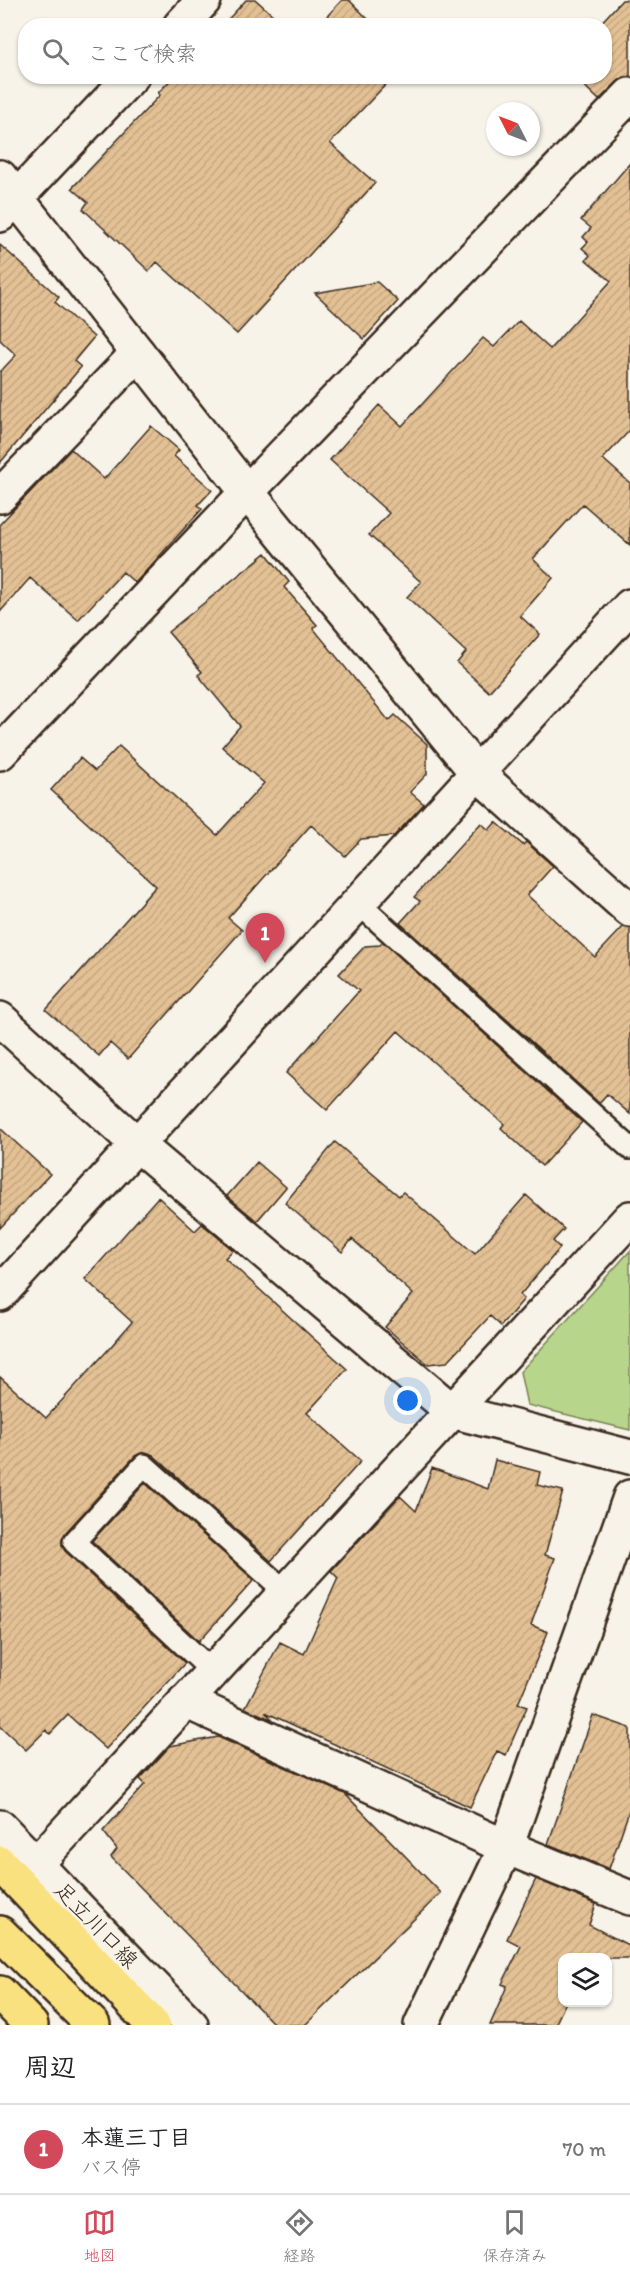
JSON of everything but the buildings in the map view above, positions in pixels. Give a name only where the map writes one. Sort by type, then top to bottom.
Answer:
[{"type":"highway","points":[[0,1863],[153,2025]]},
{"type":"highway","points":[[0,1933],[93,2025]]},
{"type":"highway","points":[[0,1993],[31,2025]]},
{"type":"street","points":[[187,18],[204,0]]},
{"type":"street","points":[[124,84],[6,197],[138,353],[247,492],[477,773],[630,910]]},
{"type":"street","points":[[0,753],[247,492],[630,95]]},
{"type":"street","points":[[0,496],[138,353]]},
{"type":"street","points":[[0,1294],[630,606]]},
{"type":"street","points":[[0,1019],[138,1145],[452,1411],[630,1457]]},
{"type":"street","points":[[37,1863],[630,1218]]},
{"type":"street","points":[[421,2025],[506,1847],[630,1497]]},
{"type":"street","points":[[185,1701],[506,1847],[630,1898]]},
{"type":"street","name":"足立川口線","points":[[0,1827],[191,2025]]},
{"type":"lane","points":[[358,903],[630,1148]]},
{"type":"lane","points":[[212,1671],[74,1542],[144,1465],[286,1592]]},
{"type":"green space","points":[[630,1251],[630,1430],[527,1405],[520,1372]]},
{"type":"place","name":"本蓮三丁目","points":[[265,963]]}]
